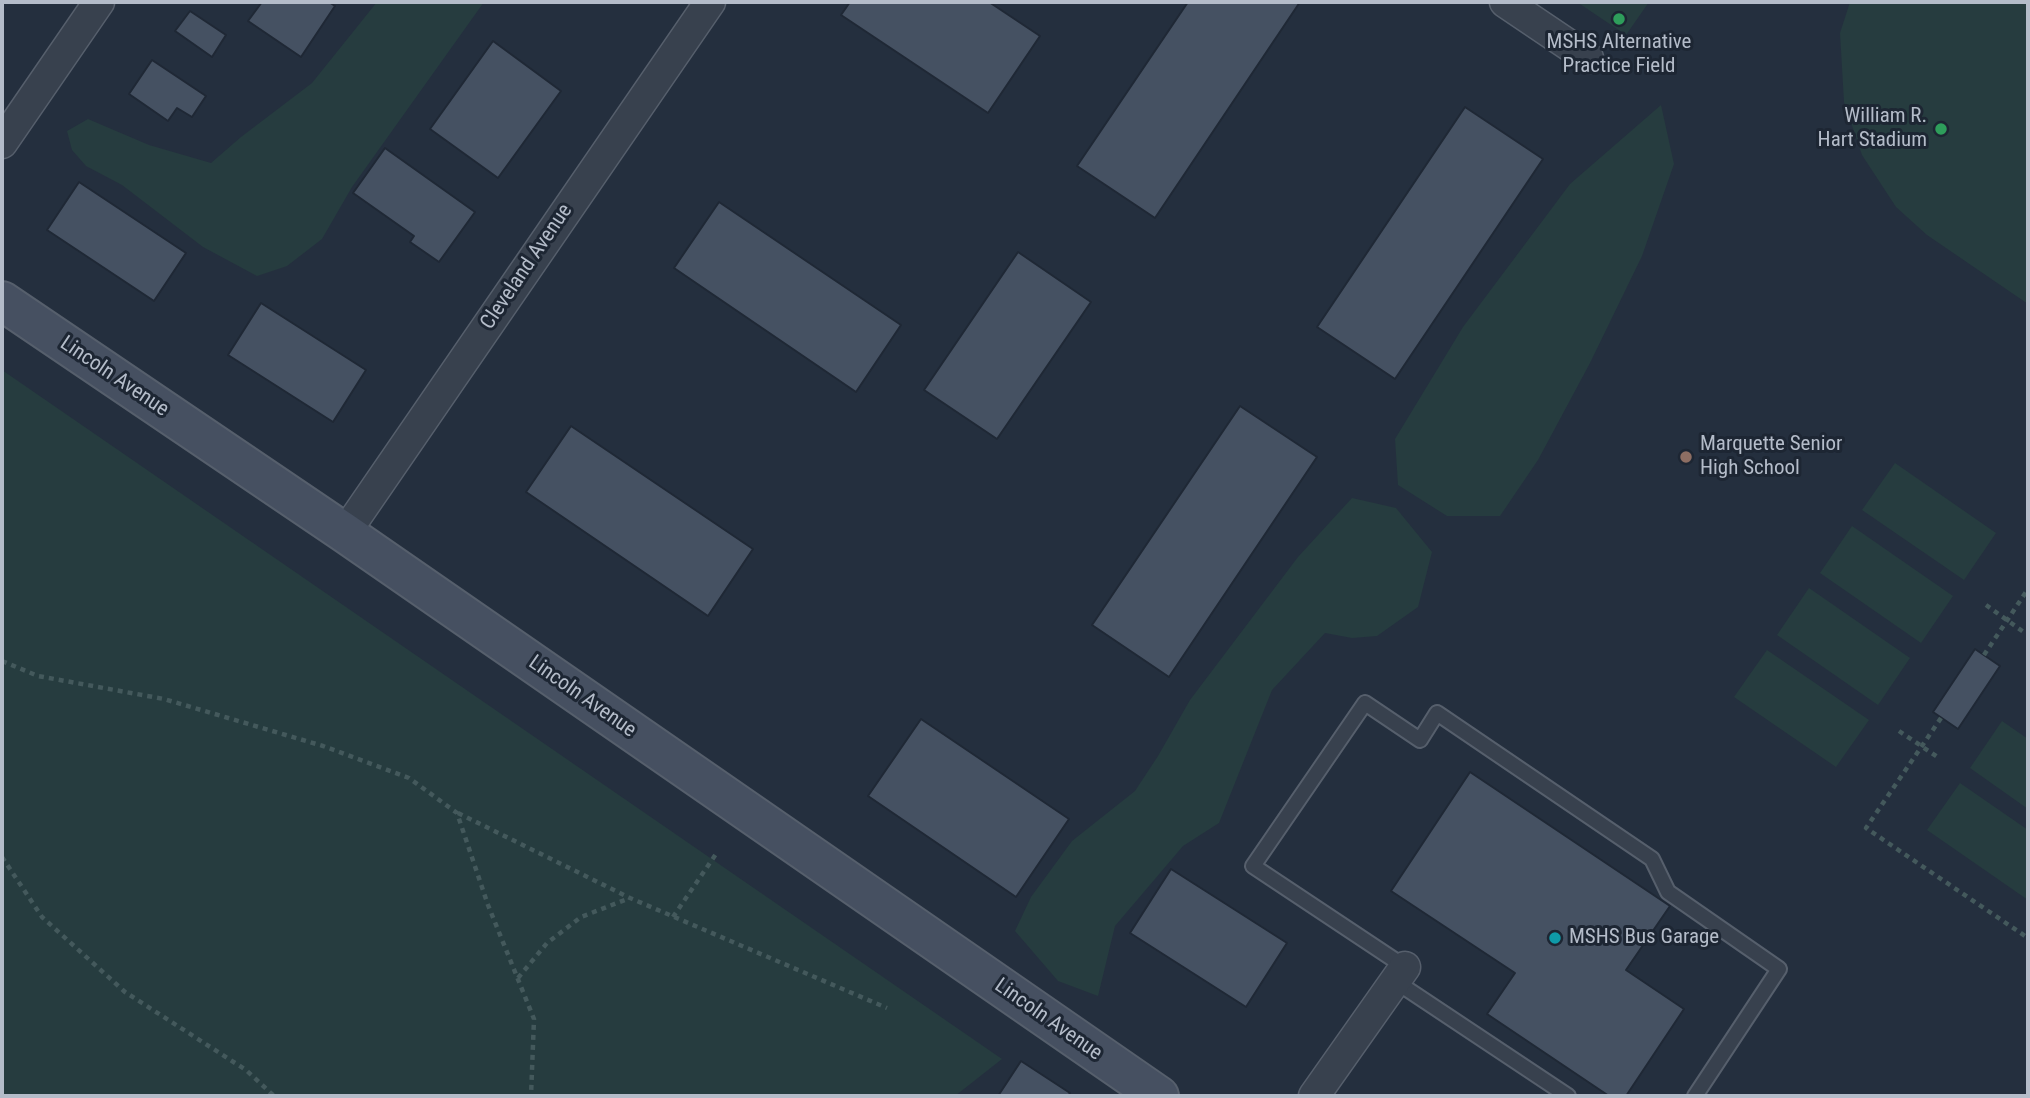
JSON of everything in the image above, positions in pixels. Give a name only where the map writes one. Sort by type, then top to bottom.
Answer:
[{"type":"street","points":[[2,143],[99,2]]},
{"type":"street","name":"Cleveland Avenue","points":[[345,533],[710,2]]},
{"type":"street","points":[[1504,2],[1588,58]]},
{"type":"street","name":"Lincoln Avenue","points":[[2,301],[345,533],[1159,1096]]},
{"type":"street","points":[[1314,1096],[1400,974]]},
{"type":"lane","points":[[1568,1096],[1253,866],[1365,703],[1420,740],[1437,713],[1653,859],[1668,892],[1779,969],[1695,1096]]},
{"type":"path","points":[[1984,655],[2028,589]]},
{"type":"path","points":[[1986,605],[2025,633]]},
{"type":"path","points":[[2,661],[38,676],[164,699],[323,746],[409,778],[457,813],[630,898],[887,1008]]},
{"type":"path","points":[[1941,718],[1866,828],[2028,938]]},
{"type":"path","points":[[1899,731],[1940,758]]},
{"type":"path","points":[[457,813],[488,905],[534,1019],[531,1096]]},
{"type":"path","points":[[673,917],[718,851]]},
{"type":"path","points":[[2,858],[42,917],[125,992],[246,1070],[274,1096]]},
{"type":"path","points":[[518,978],[547,943],[580,917],[630,898]]},
{"type":"green space","points":[[377,2],[484,2],[352,187],[322,239],[287,266],[257,276],[203,247],[122,185],[86,166],[72,150],[67,131],[88,119],[149,145],[211,163],[312,83]]},
{"type":"green space","name":"MSHS Alternative Practice Field","points":[[1577,2],[1649,2],[1626,35]]},
{"type":"green space","name":"William R. Hart Stadium","points":[[1850,2],[2028,2],[2028,304],[1927,235],[1896,207],[1862,155],[1844,102],[1840,33]]},
{"type":"green space","points":[[1661,105],[1674,164],[1642,256],[1590,363],[1538,460],[1500,516],[1447,516],[1398,485],[1395,439],[1463,327],[1570,184]]},
{"type":"green space","points":[[2,370],[1002,1059],[955,1096],[2,1096]]},
{"type":"green space","points":[[1895,463],[1996,533],[1964,580],[1862,510]]},
{"type":"green space","points":[[1352,498],[1396,508],[1432,552],[1418,607],[1377,636],[1352,638],[1325,633],[1272,690],[1219,823],[1183,846],[1115,926],[1098,996],[1058,981],[1015,931],[1031,897],[1072,841],[1135,791],[1190,700],[1298,557]]},
{"type":"green space","points":[[1852,526],[1953,596],[1921,643],[1820,573]]},
{"type":"green space","points":[[1809,588],[1910,658],[1878,705],[1777,635]]},
{"type":"green space","points":[[1767,650],[1869,720],[1836,767],[1734,697]]},
{"type":"green space","points":[[2002,721],[2028,739],[2028,809],[1970,768]]},
{"type":"green space","points":[[1960,783],[2028,830],[2028,900],[1927,830]]},
{"type":"building","points":[[262,2],[329,2],[335,6],[301,57],[248,21]]},
{"type":"building","points":[[850,2],[989,2],[1040,36],[988,113],[841,15]]},
{"type":"building","points":[[1188,2],[1300,2],[1155,218],[1077,166]]},
{"type":"building","points":[[190,11],[226,35],[212,57],[175,31]]},
{"type":"building","points":[[493,41],[561,91],[498,178],[430,129]]},
{"type":"building","points":[[152,60],[206,96],[192,117],[177,108],[168,121],[129,94]]},
{"type":"building","points":[[1465,107],[1543,159],[1395,379],[1317,327]]},
{"type":"building","points":[[385,148],[475,212],[439,262],[410,242],[414,236],[353,193]]},
{"type":"building","points":[[79,182],[186,253],[154,301],[47,230]]},
{"type":"building","points":[[719,202],[901,325],[856,392],[674,268]]},
{"type":"building","points":[[1018,252],[1091,302],[997,439],[924,390]]},
{"type":"building","points":[[261,303],[366,370],[333,422],[228,355]]},
{"type":"building","points":[[1240,406],[1317,457],[1169,677],[1092,625]]},
{"type":"building","points":[[571,426],[753,549],[708,616],[526,492]]},
{"type":"building","points":[[1975,649],[2000,666],[1958,729],[1933,712]]},
{"type":"building","points":[[921,719],[1069,819],[1016,897],[868,796]]},
{"type":"building","name":"MSHS Bus Garage","points":[[1470,772],[1670,906],[1626,970],[1684,1009],[1626,1096],[1609,1096],[1487,1014],[1515,973],[1391,891]]},
{"type":"building","points":[[1171,869],[1287,943],[1246,1007],[1130,933]]},
{"type":"building","points":[[1021,1061],[1070,1093],[1068,1096],[998,1096]]},
{"type":"place","name":"MSHS Alternative Practice Field","points":[[1619,19]]},
{"type":"place","name":"William R. Hart Stadium","points":[[1941,129]]},
{"type":"place","name":"Marquette Senior High School","points":[[1686,457]]},
{"type":"place","name":"MSHS Bus Garage","points":[[1555,938]]}]
